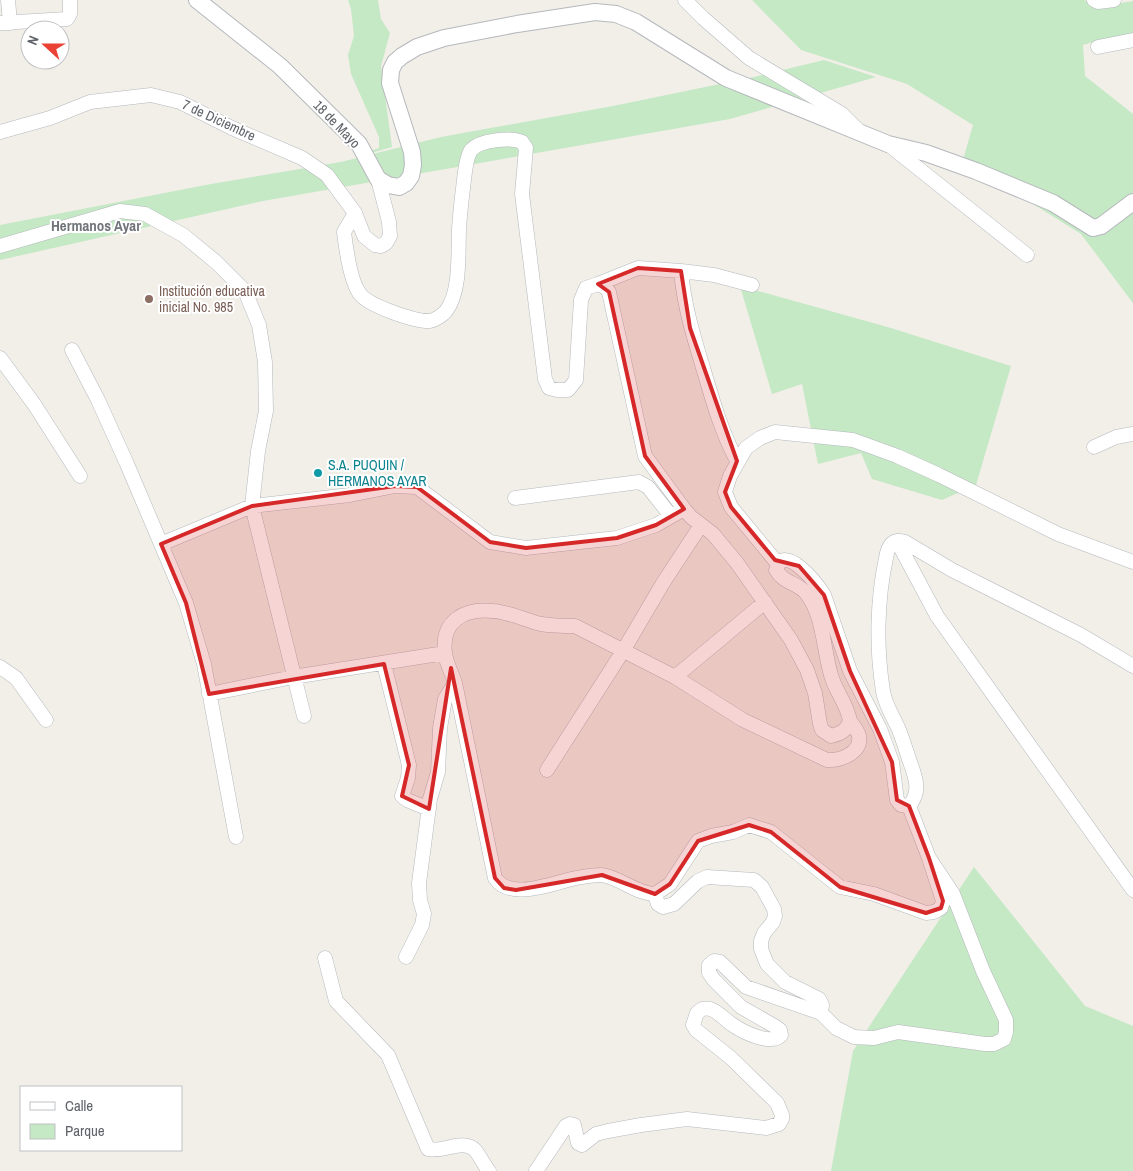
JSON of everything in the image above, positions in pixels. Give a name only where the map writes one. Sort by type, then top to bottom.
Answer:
[{"type":"street","points":[[8,0],[5,23],[67,20],[70,14],[70,0]]},
{"type":"street","name":"18 de Mayo","points":[[197,0],[280,66],[359,144],[378,180],[389,222],[390,236],[386,243],[381,246],[374,245],[368,241],[364,236],[355,212]]},
{"type":"street","points":[[685,0],[702,18],[749,58],[842,114],[861,133]]},
{"type":"street","points":[[1094,0],[1098,2],[1114,0]]},
{"type":"street","points":[[378,180],[388,185],[399,186],[406,183],[411,176],[412,152],[390,83],[395,62],[402,56],[444,38],[595,12],[616,14],[636,22],[726,78],[888,144],[926,153],[976,171],[1053,203],[1093,228],[1102,226],[1133,202]]},
{"type":"street","points":[[1098,47],[1133,40]]},
{"type":"street","name":"7 de Diciembre","points":[[0,132],[50,118],[90,102],[151,95],[180,102],[232,128],[302,158],[327,175],[355,212]]},
{"type":"street","points":[[355,212],[344,232],[352,276],[359,292],[365,300],[378,306],[419,321],[432,320],[446,312],[456,288],[461,206],[468,158],[472,150],[481,144],[507,139],[515,139],[522,142],[526,148],[522,194],[545,379],[549,388],[557,390],[568,390],[576,380],[581,300],[586,288],[638,268],[681,270],[714,275],[752,285]]},
{"type":"street","points":[[888,144],[1026,255]]},
{"type":"street","points":[[0,246],[120,211],[145,214],[183,235],[216,262],[245,291],[259,325],[266,382],[266,411],[258,451],[252,506],[304,716]]},
{"type":"street","points":[[681,270],[683,296],[690,328],[728,444],[737,461]]},
{"type":"street","points":[[598,284],[605,287],[609,292],[645,456],[684,509],[713,534],[765,602],[791,640],[807,670],[815,693],[822,730],[831,736],[841,734],[846,730],[850,721]]},
{"type":"street","points":[[72,350],[98,400],[186,603],[204,664],[236,837]]},
{"type":"street","points":[[0,358],[34,404],[80,476]]},
{"type":"street","points":[[778,564],[731,507],[725,492],[737,461],[746,448],[775,432],[853,440],[897,456],[939,475],[1058,534],[1133,562]]},
{"type":"street","points":[[1094,447],[1116,437],[1133,434]]},
{"type":"street","points":[[515,498],[639,482],[648,487],[671,516]]},
{"type":"street","points":[[161,544],[252,506],[350,495],[395,486],[417,486],[490,542],[526,548],[616,538],[656,525],[684,509]]},
{"type":"street","points":[[547,770],[623,651],[663,583],[702,525]]},
{"type":"street","points":[[909,806],[917,790],[916,780],[900,732],[884,694],[880,664],[879,614],[883,571],[888,548],[891,543],[897,541],[905,542],[952,570],[1043,614],[1133,666]]},
{"type":"street","points":[[897,541],[937,616],[1133,890]]},
{"type":"street","points":[[782,560],[790,561],[799,566],[818,585],[824,595],[850,672],[880,729],[892,762],[897,800],[901,805],[909,806],[943,901],[941,908],[934,912],[926,913],[874,894],[840,886],[771,832],[749,825],[733,832],[711,836],[698,841],[670,884],[656,894],[647,893],[602,875],[582,877],[541,887],[516,890],[504,888],[496,878],[455,682],[445,654],[448,632],[454,619],[463,614],[494,610],[540,624],[575,626],[675,677],[743,720],[827,760],[837,761],[852,753],[858,744],[859,735],[850,721],[844,701],[831,677],[818,615],[805,592],[780,577],[776,570],[782,560]]},
{"type":"street","points":[[675,677],[765,602]]},
{"type":"street","points":[[209,694],[293,677],[445,654]]},
{"type":"street","points":[[384,664],[409,765],[408,778],[402,796],[429,809]]},
{"type":"street","points":[[0,667],[16,678],[46,720]]},
{"type":"street","points":[[406,957],[422,925],[424,914],[420,900],[419,883],[429,809],[438,772],[440,728],[446,699],[455,682]]},
{"type":"street","points":[[536,1171],[566,1126],[570,1124],[574,1125],[578,1143],[582,1145],[596,1134],[602,1132],[687,1119],[766,1128],[779,1124],[782,1114],[777,1103],[731,1058],[696,1030],[693,1025],[697,1013],[702,1009],[710,1009],[734,1026],[756,1036],[771,1039],[778,1038],[781,1034],[780,1030],[776,1027],[741,1006],[714,980],[709,973],[709,965],[714,961],[720,962],[746,987],[821,1013],[836,1028],[854,1037],[874,1038],[898,1032],[994,1044],[1004,1039],[1006,1020],[983,972],[953,894],[929,858]]},
{"type":"street","points":[[656,894],[658,904],[664,907],[674,904],[698,881],[707,877],[754,880],[762,887],[774,908],[775,916],[773,922],[764,932],[762,941],[761,949],[767,964],[785,982],[819,999],[822,1004],[821,1013]]},
{"type":"street","points":[[325,958],[336,1001],[388,1056],[428,1149],[436,1151],[463,1144],[474,1149],[489,1171]]},
{"type":"highlighted area","points":[[638,268],[681,271],[690,328],[737,461],[725,492],[731,507],[775,560],[799,566],[824,595],[850,671],[892,762],[897,800],[909,806],[929,858],[943,901],[941,908],[926,913],[840,887],[771,832],[749,825],[698,841],[670,884],[655,894],[602,875],[516,890],[504,888],[495,878],[451,668],[429,809],[402,796],[409,765],[384,664],[209,694],[186,603],[161,544],[252,506],[395,486],[417,487],[490,542],[526,548],[617,538],[656,525],[684,509],[645,456],[609,292],[598,284]]},
{"type":"green space","points":[[348,0],[378,0],[381,19],[390,33],[381,66],[392,147],[364,155],[364,153],[379,148],[379,137],[351,74],[348,55],[354,36]]},
{"type":"green space","points":[[752,0],[1084,0],[1097,7],[1133,1],[1133,35],[1103,39],[1083,45],[1085,76],[1133,114],[1133,303],[1081,234],[963,160],[973,125],[907,84],[801,50]]},
{"type":"green space","points":[[824,60],[876,77],[730,119],[263,201],[0,260],[0,225],[211,184],[341,162],[441,137],[613,106],[754,77]]},
{"type":"green space","points":[[740,286],[891,328],[1011,366],[976,485],[942,500],[872,479],[861,453],[818,464],[802,384],[772,394]]},
{"type":"green space","points":[[974,867],[1085,1006],[1133,1026],[1133,1171],[831,1171],[853,1051]]},
{"type":"place","name":"Institución educativa inicial No. 985","points":[[149,299]]},
{"type":"place","name":"S.A. PUQUIN / HERMANOS AYAR","points":[[318,473]]},
{"type":"district","name":"Hermanos Ayar","points":[[96,226]]}]
